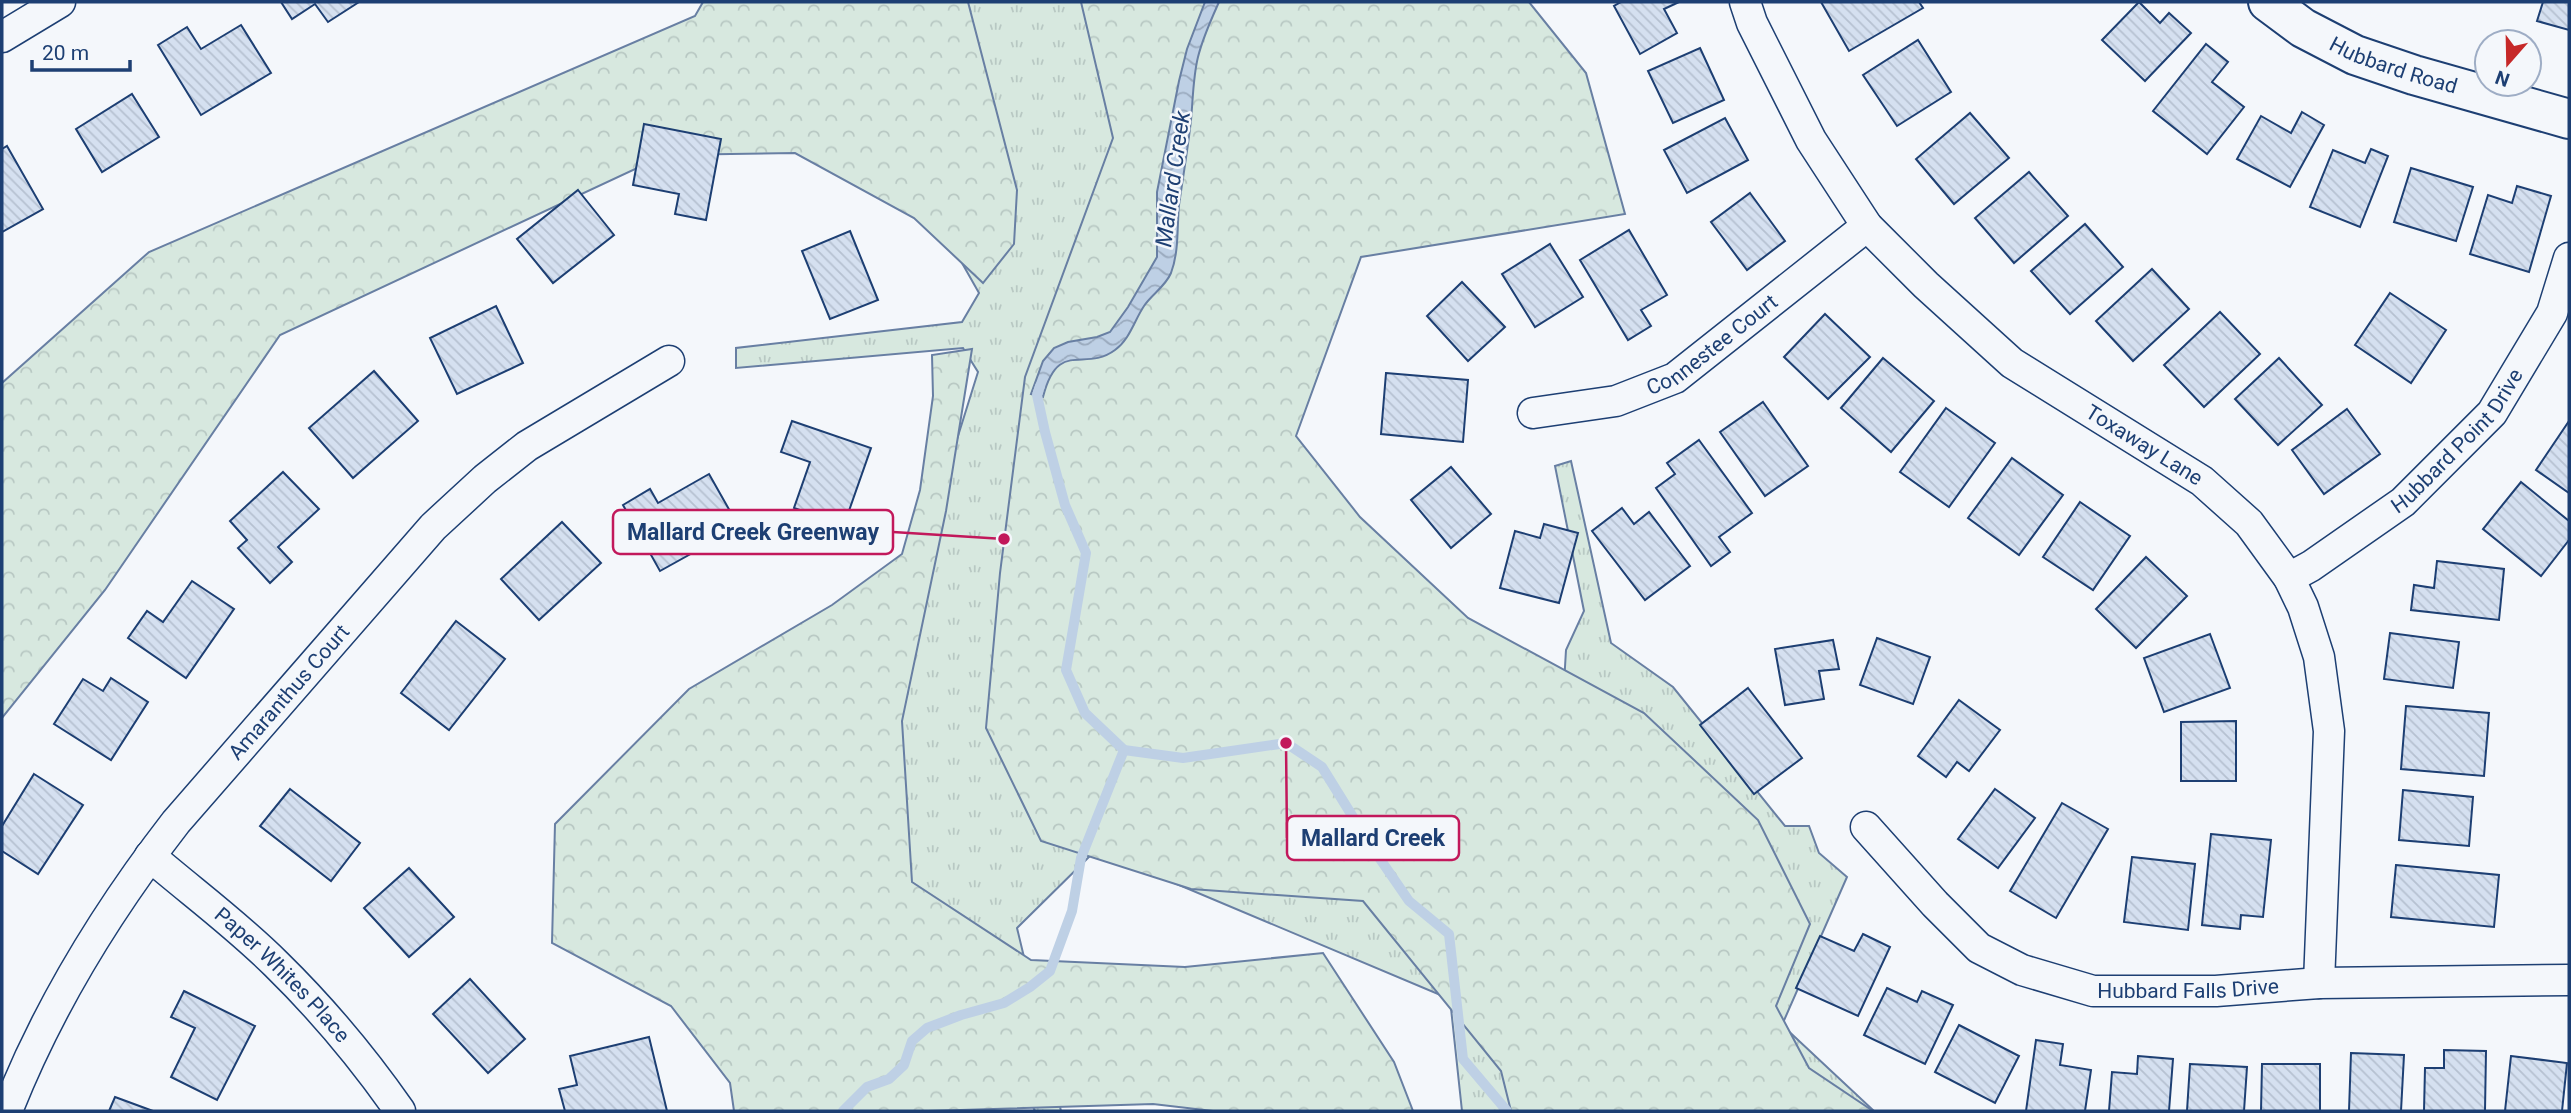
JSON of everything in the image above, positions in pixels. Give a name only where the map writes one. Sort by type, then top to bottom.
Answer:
[{"type":"main road","name":"Hubbard Road","points":[[2268,2],[2303,28],[2355,55],[2414,75],[2569,119]]},
{"type":"street","points":[[2,37],[60,2]]},
{"type":"street","name":"Toxaway Lane","points":[[1745,2],[1752,23],[1811,140],[1867,226],[1926,285],[2012,363],[2202,481],[2249,523],[2289,578],[2303,607],[2319,657],[2329,731],[2319,983]]},
{"type":"street","name":"Connestee Court","points":[[1532,413],[1616,401],[1675,378],[1867,226]]},
{"type":"street","name":"Hubbard Point Drive","points":[[2289,578],[2311,566],[2403,502],[2492,414],[2552,313],[2569,258]]},
{"type":"street","name":"Amaranthus Court","points":[[7,1111],[21,1076],[63,991],[103,922],[150,856],[185,812],[433,527],[485,479],[527,446],[669,361]]},
{"type":"street","name":"Hubbard Falls Drive","points":[[1866,827],[1935,904],[1979,948],[2022,970],[2092,991],[2216,991],[2319,983],[2569,980]]},
{"type":"street","name":"Paper Whites Place","points":[[150,856],[274,962],[305,993],[351,1044],[400,1111]]},
{"type":"green space","points":[[703,2],[968,2],[1017,190],[1014,244],[983,283],[914,218],[795,153],[665,155],[280,335],[105,590],[2,718],[2,383],[149,252],[695,16]]},
{"type":"green space","points":[[814,2],[1219,2],[1163,286],[1554,853],[1566,650],[1584,611],[1555,466],[1571,461],[1611,643],[1673,687],[1785,826],[1809,826],[1819,853],[1847,877],[1782,1025],[1874,1111],[1462,1111],[1450,999],[1096,850],[1017,928],[1061,1111],[1035,1111],[967,965],[843,1082],[889,657],[978,372],[963,348],[736,368],[736,348],[962,322],[979,293]]},
{"type":"green space","points":[[1081,2],[1529,2],[1586,73],[1625,214],[1361,257],[1296,436],[1360,517],[1468,618],[1644,713],[1758,820],[1810,924],[1776,1006],[1809,1068],[1873,1111],[1511,1111],[1501,1071],[1363,901],[1191,889],[1041,841],[986,728],[1000,573],[1025,377],[1113,138]]},
{"type":"green space","points":[[972,349],[946,511],[902,721],[912,882],[1031,960],[1185,967],[1323,953],[1394,1062],[1413,1111],[1213,1111],[1153,1104],[928,1111],[734,1111],[730,1083],[671,1006],[552,943],[555,824],[689,689],[832,605],[902,554],[920,490],[933,396],[932,355]]},
{"type":"water","points":[[1205,2],[1219,2],[1196,65],[1179,205],[1177,248],[1171,273],[1144,306],[1120,346],[1104,356],[1064,362],[1049,379],[1043,397],[1031,394],[1043,361],[1054,348],[1110,332],[1157,257],[1157,192],[1187,49]]},
{"type":"building","points":[[281,2],[359,2],[328,22],[315,4],[292,19]]},
{"type":"building","points":[[1621,2],[1679,2],[1664,9],[1677,33],[1640,54],[1614,6]]},
{"type":"building","points":[[1821,2],[1919,2],[1923,8],[1849,51]]},
{"type":"building","points":[[2139,2],[2160,23],[2169,13],[2191,33],[2145,81],[2102,40]]},
{"type":"building","points":[[2543,2],[2569,2],[2569,30],[2537,21]]},
{"type":"building","points":[[241,25],[271,73],[201,115],[158,45],[187,27],[201,49]]},
{"type":"building","points":[[1918,40],[1951,92],[1897,126],[1863,75]]},
{"type":"building","points":[[2206,44],[2228,62],[2212,82],[2244,107],[2207,154],[2153,111]]},
{"type":"building","points":[[1700,48],[1724,100],[1673,123],[1648,71]]},
{"type":"building","points":[[132,94],[159,137],[102,172],[76,129]]},
{"type":"building","points":[[2302,112],[2324,125],[2290,187],[2237,159],[2261,116],[2291,133]]},
{"type":"building","points":[[1970,113],[2009,158],[1954,204],[1916,159]]},
{"type":"building","points":[[1725,118],[1748,160],[1687,193],[1664,150]]},
{"type":"building","points":[[644,124],[721,139],[706,220],[675,214],[679,194],[633,185]]},
{"type":"building","points":[[7,146],[43,209],[2,232],[2,149]]},
{"type":"building","points":[[2371,149],[2388,156],[2360,227],[2310,207],[2333,150],[2365,163]]},
{"type":"building","points":[[2411,168],[2473,187],[2456,241],[2394,222]]},
{"type":"building","points":[[2029,172],[2068,216],[2014,263],[1975,218]]},
{"type":"building","points":[[2517,186],[2551,196],[2529,272],[2470,254],[2488,195],[2512,203]]},
{"type":"building","points":[[578,190],[614,235],[553,283],[517,239]]},
{"type":"building","points":[[1750,193],[1785,241],[1747,270],[1711,222]]},
{"type":"building","points":[[2085,224],[2123,267],[2070,314],[2031,271]]},
{"type":"building","points":[[1629,230],[1667,295],[1641,310],[1651,326],[1628,340],[1580,260]]},
{"type":"building","points":[[850,231],[878,300],[830,319],[802,251]]},
{"type":"building","points":[[1550,244],[1583,297],[1535,327],[1502,274]]},
{"type":"building","points":[[2152,269],[2189,309],[2133,361],[2096,321]]},
{"type":"building","points":[[1462,282],[1505,327],[1468,361],[1427,316]]},
{"type":"building","points":[[2390,293],[2446,330],[2411,383],[2355,345]]},
{"type":"building","points":[[496,306],[523,363],[457,394],[430,338]]},
{"type":"building","points":[[2220,312],[2260,354],[2204,407],[2164,365]]},
{"type":"building","points":[[1825,314],[1870,357],[1828,399],[1784,357]]},
{"type":"building","points":[[1883,358],[1934,401],[1891,452],[1841,408]]},
{"type":"building","points":[[2279,358],[2322,405],[2278,445],[2235,399]]},
{"type":"building","points":[[374,371],[418,421],[353,478],[309,428]]},
{"type":"building","points":[[1386,373],[1468,380],[1463,442],[1381,434]]},
{"type":"building","points":[[1763,402],[1808,466],[1765,496],[1720,432]]},
{"type":"building","points":[[1946,408],[1995,443],[1949,507],[1900,472]]},
{"type":"building","points":[[2347,409],[2380,454],[2324,494],[2292,450]]},
{"type":"building","points":[[792,421],[871,448],[844,525],[794,508],[810,462],[781,452]]},
{"type":"building","points":[[2569,421],[2569,493],[2536,470]]},
{"type":"building","points":[[1699,440],[1752,513],[1719,537],[1730,552],[1711,566],[1656,488],[1675,474],[1667,463]]},
{"type":"building","points":[[2012,458],[2063,495],[2019,555],[1968,518]]},
{"type":"building","points":[[1451,467],[1491,514],[1451,548],[1411,500]]},
{"type":"building","points":[[283,472],[319,509],[278,547],[292,562],[270,583],[238,548],[247,540],[230,521]]},
{"type":"building","points":[[709,474],[739,527],[660,571],[623,505],[650,489],[658,503]]},
{"type":"building","points":[[2521,482],[2569,521],[2569,540],[2541,576],[2483,529]]},
{"type":"building","points":[[2080,502],[2130,536],[2093,590],[2043,557]]},
{"type":"building","points":[[1622,508],[1634,524],[1649,512],[1690,566],[1645,600],[1592,531]]},
{"type":"building","points":[[562,522],[601,563],[539,620],[501,579]]},
{"type":"building","points":[[1544,524],[1578,533],[1559,603],[1500,588],[1515,531],[1540,538]]},
{"type":"building","points":[[2146,557],[2187,596],[2136,648],[2096,609]]},
{"type":"building","points":[[2437,561],[2504,569],[2499,620],[2411,610],[2414,585],[2434,588]]},
{"type":"building","points":[[192,581],[234,609],[186,678],[128,638],[147,611],[163,622]]},
{"type":"building","points":[[456,621],[505,659],[449,730],[401,693]]},
{"type":"building","points":[[2390,633],[2459,642],[2453,688],[2384,679]]},
{"type":"building","points":[[2210,634],[2230,688],[2164,712],[2144,658]]},
{"type":"building","points":[[1877,638],[1930,657],[1913,704],[1860,685]]},
{"type":"building","points":[[1833,640],[1839,669],[1819,671],[1824,699],[1785,705],[1775,649]]},
{"type":"building","points":[[111,678],[148,702],[111,760],[54,724],[83,679],[103,691]]},
{"type":"building","points":[[1748,688],[1802,758],[1754,794],[1700,725]]},
{"type":"building","points":[[1959,700],[2000,730],[1969,771],[1957,762],[1946,777],[1918,756]]},
{"type":"building","points":[[2406,706],[2489,713],[2484,776],[2401,769]]},
{"type":"building","points":[[2236,721],[2236,781],[2181,781],[2181,722]]},
{"type":"building","points":[[34,774],[83,805],[38,874],[2,851],[2,826]]},
{"type":"building","points":[[290,789],[360,843],[331,881],[260,826]]},
{"type":"building","points":[[1995,789],[2035,818],[1998,868],[1958,839]]},
{"type":"building","points":[[2403,790],[2473,797],[2469,846],[2399,840]]},
{"type":"building","points":[[2062,803],[2108,829],[2056,918],[2010,891]]},
{"type":"building","points":[[2211,834],[2271,840],[2263,917],[2241,915],[2240,929],[2202,925]]},
{"type":"building","points":[[2132,857],[2195,864],[2188,930],[2124,922]]},
{"type":"building","points":[[2396,865],[2499,875],[2494,927],[2391,917]]},
{"type":"building","points":[[409,868],[454,917],[409,957],[364,908]]},
{"type":"building","points":[[1863,934],[1890,947],[1858,1016],[1796,988],[1820,936],[1854,951]]},
{"type":"building","points":[[470,979],[525,1039],[488,1073],[433,1014]]},
{"type":"building","points":[[1887,988],[1917,1002],[1922,991],[1953,1005],[1925,1064],[1864,1035]]},
{"type":"building","points":[[184,991],[255,1026],[217,1100],[171,1077],[195,1028],[171,1017]]},
{"type":"building","points":[[1959,1025],[2019,1056],[1995,1103],[1935,1072]]},
{"type":"building","points":[[649,1037],[667,1111],[565,1111],[559,1089],[577,1085],[570,1056]]},
{"type":"building","points":[[2036,1040],[2063,1044],[2060,1065],[2091,1070],[2085,1111],[2026,1111]]},
{"type":"building","points":[[2444,1050],[2486,1051],[2485,1111],[2424,1111],[2425,1068],[2444,1068]]},
{"type":"building","points":[[2351,1053],[2404,1055],[2401,1111],[2349,1111]]},
{"type":"building","points":[[2138,1056],[2173,1059],[2169,1111],[2109,1111],[2112,1072],[2137,1074]]},
{"type":"building","points":[[2511,1056],[2567,1063],[2562,1111],[2505,1111]]},
{"type":"building","points":[[2190,1064],[2247,1067],[2244,1111],[2187,1111]]},
{"type":"building","points":[[2262,1064],[2320,1064],[2320,1111],[2261,1111]]},
{"type":"building","points":[[115,1097],[153,1111],[109,1111]]},
{"type":"waterway","name":"Mallard Creek","points":[[1040,386],[1037,395],[1065,505],[1086,553],[1066,670],[1085,713],[1124,750],[1183,758],[1286,743],[1322,767],[1409,901],[1449,934],[1463,1059],[1507,1111]]},
{"type":"waterway","points":[[843,1111],[867,1087],[889,1079],[904,1065],[912,1041],[927,1028],[1004,1003],[1050,971],[1072,911],[1081,858],[1124,750]]},
{"type":"place","name":"Mallard Creek Greenway","points":[[1004,539]]},
{"type":"place","name":"Mallard Creek","points":[[1286,743]]}]
